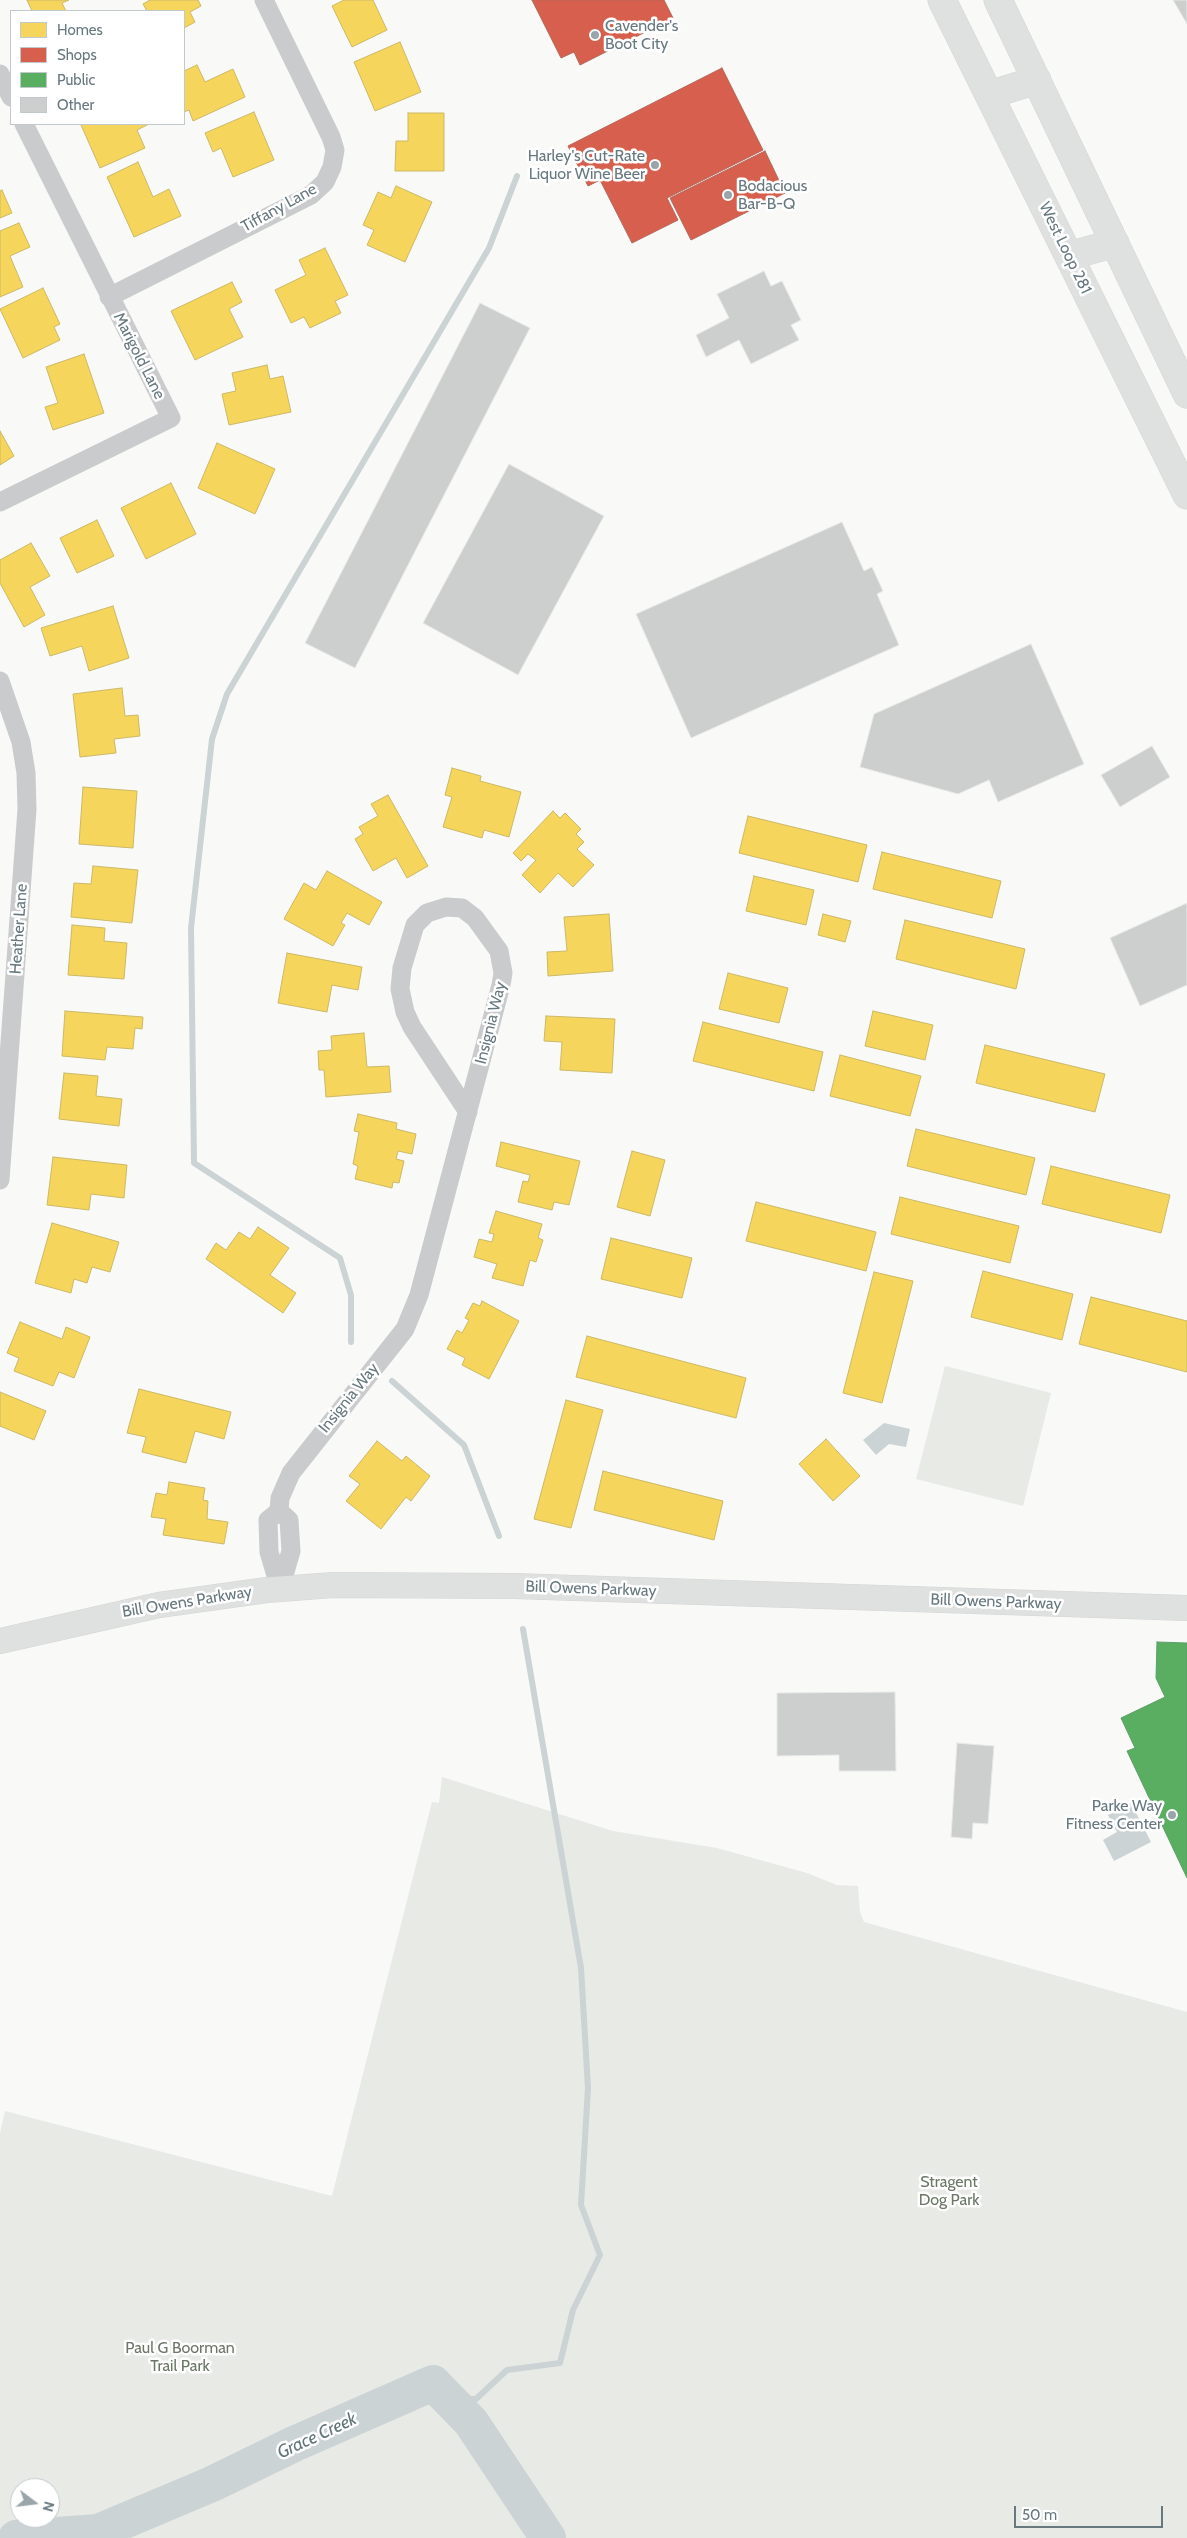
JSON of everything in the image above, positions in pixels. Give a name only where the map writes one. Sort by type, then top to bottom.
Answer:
[{"type":"highway","name":"West Loop 281","points":[[942,0],[1187,495]]},
{"type":"highway","points":[[998,0],[1187,394]]},
{"type":"highway","points":[[989,95],[1037,80]]},
{"type":"highway","points":[[1069,256],[1115,243]]},
{"type":"main road","name":"Bill Owens Parkway","points":[[0,1641],[151,1607],[280,1589],[364,1585],[514,1586],[1187,1608]]},
{"type":"street","name":"Tiffany Lane","points":[[109,297],[311,194],[324,182],[332,167],[335,150],[332,137],[264,0]]},
{"type":"street","points":[[0,74],[10,95]]},
{"type":"street","name":"Marigold Lane","points":[[0,502],[170,418],[24,125]]},
{"type":"street","name":"Heather Lane","points":[[0,681],[21,742],[26,773],[27,809],[8,964],[0,1180]]},
{"type":"street","name":"Insignia Way","points":[[280,1589],[291,1551],[289,1520],[279,1511],[280,1498],[291,1473],[404,1329],[415,1309],[468,1112],[502,985],[503,963],[499,951],[475,918],[462,908],[446,907],[427,914],[415,925],[402,968],[400,989],[405,1012],[412,1027],[468,1112]]},
{"type":"green space","points":[[945,1366],[1051,1393],[1023,1506],[916,1479]]},
{"type":"green space","name":"Stragent Dog Park","points":[[442,1777],[613,1831],[717,1848],[807,1873],[837,1885],[858,1886],[860,1912],[864,1922],[1187,2012],[1187,2538],[0,2538],[0,2133],[5,2111],[332,2196],[432,1802],[439,1803]]},
{"type":"shaded area","points":[[884,1423],[910,1429],[906,1447],[889,1444],[876,1455],[863,1440]]},
{"type":"shaded area","points":[[1131,1803],[1151,1842],[1114,1861],[1103,1840],[1117,1832],[1108,1815]]},
{"type":"building: Homes","points":[[27,0],[69,0],[62,3],[66,10],[32,10]]},
{"type":"building: Homes","points":[[150,0],[198,0],[201,6],[190,12],[195,22],[185,27],[185,10],[146,10],[143,4]]},
{"type":"building: Homes","points":[[344,0],[373,0],[387,30],[352,47],[332,6]]},
{"type":"building: Homes","points":[[400,42],[421,92],[375,111],[354,62]]},
{"type":"building: Homes","points":[[197,65],[205,82],[233,69],[245,97],[193,121],[189,110],[185,112],[185,71]]},
{"type":"building: Homes","points":[[254,112],[274,160],[233,177],[221,148],[213,152],[205,133]]},
{"type":"building: Homes","points":[[408,113],[444,113],[444,171],[395,171],[396,141],[408,141]]},
{"type":"building: Homes","points":[[81,125],[147,125],[137,130],[145,148],[100,168]]},
{"type":"building: Homes","points":[[138,162],[153,197],[169,189],[181,216],[134,237],[107,177]]},
{"type":"building: Homes","points":[[396,186],[432,202],[405,262],[367,245],[374,230],[363,225],[378,192],[391,198]]},
{"type":"building: Homes","points":[[2,190],[12,213],[0,218],[0,191]]},
{"type":"building: Homes","points":[[19,223],[30,247],[10,256],[23,287],[0,297],[0,231]]},
{"type":"building: Homes","points":[[325,248],[348,295],[335,301],[341,313],[310,328],[304,317],[291,323],[275,290],[306,275],[299,260]]},
{"type":"building: Homes","points":[[232,282],[242,302],[229,309],[243,337],[195,360],[171,311]]},
{"type":"building: Homes","points":[[43,288],[60,324],[54,327],[60,340],[23,358],[0,309]]},
{"type":"building: Homes","points":[[84,354],[104,413],[53,430],[45,407],[58,403],[46,367]]},
{"type":"building: Homes","points":[[267,365],[270,379],[283,376],[291,412],[229,425],[222,394],[236,391],[232,373]]},
{"type":"building: Homes","points":[[0,431],[14,456],[0,465]]},
{"type":"building: Homes","points":[[217,443],[275,469],[255,514],[198,488]]},
{"type":"building: Homes","points":[[171,483],[196,534],[146,559],[121,508]]},
{"type":"building: Homes","points":[[97,520],[114,556],[77,573],[60,538]]},
{"type":"building: Homes","points":[[31,543],[50,576],[30,587],[45,615],[24,627],[0,583],[0,560]]},
{"type":"building: Homes","points":[[113,606],[129,658],[89,671],[82,646],[50,656],[41,628]]},
{"type":"building: Homes","points":[[122,688],[125,716],[138,715],[140,736],[114,739],[116,753],[80,757],[73,694]]},
{"type":"building: Homes","points":[[452,768],[481,776],[480,781],[521,792],[509,837],[484,830],[482,838],[443,827],[452,797],[445,795]]},
{"type":"building: Homes","points":[[83,787],[137,791],[133,848],[79,844]]},
{"type":"building: Homes","points":[[388,795],[428,866],[407,878],[396,858],[373,871],[355,839],[363,834],[359,827],[378,816],[371,804]]},
{"type":"building: Homes","points":[[553,811],[560,818],[565,813],[581,829],[576,834],[584,842],[577,849],[594,865],[573,887],[558,873],[540,893],[522,875],[536,860],[528,854],[521,861],[513,853]]},
{"type":"building: Homes","points":[[748,816],[867,845],[858,882],[739,853]]},
{"type":"building: Homes","points":[[882,852],[1001,881],[992,918],[873,889]]},
{"type":"building: Homes","points":[[93,866],[138,870],[132,923],[71,917],[74,883],[91,884]]},
{"type":"building: Homes","points":[[327,871],[382,902],[369,925],[347,913],[341,923],[345,925],[333,946],[284,919],[304,883],[316,890]]},
{"type":"building: Homes","points":[[754,876],[814,890],[806,925],[746,911]]},
{"type":"building: Homes","points":[[609,914],[613,971],[548,976],[547,952],[567,951],[564,917]]},
{"type":"building: Homes","points":[[823,914],[851,921],[845,942],[818,935]]},
{"type":"building: Homes","points":[[905,920],[1025,949],[1016,989],[896,959]]},
{"type":"building: Homes","points":[[72,925],[105,928],[104,941],[127,943],[124,979],[68,975]]},
{"type":"building: Homes","points":[[287,953],[362,967],[358,990],[332,985],[327,1012],[278,1003]]},
{"type":"building: Homes","points":[[728,973],[788,988],[779,1023],[719,1009]]},
{"type":"building: Homes","points":[[65,1011],[143,1017],[142,1029],[135,1028],[133,1049],[107,1047],[105,1060],[62,1056]]},
{"type":"building: Homes","points":[[873,1011],[933,1025],[925,1060],[865,1046]]},
{"type":"building: Homes","points":[[546,1016],[615,1019],[612,1073],[560,1070],[562,1042],[544,1041]]},
{"type":"building: Homes","points":[[703,1022],[823,1052],[814,1091],[693,1061]]},
{"type":"building: Homes","points":[[364,1033],[367,1067],[389,1066],[391,1092],[326,1097],[324,1070],[319,1070],[318,1051],[332,1050],[331,1036]]},
{"type":"building: Homes","points":[[985,1045],[1105,1074],[1095,1112],[976,1083]]},
{"type":"building: Homes","points":[[840,1055],[921,1076],[910,1116],[830,1096]]},
{"type":"building: Homes","points":[[64,1073],[98,1076],[96,1096],[122,1099],[119,1126],[59,1119]]},
{"type":"building: Homes","points":[[358,1114],[397,1123],[396,1129],[416,1134],[412,1154],[398,1151],[396,1159],[404,1161],[399,1183],[393,1182],[392,1188],[355,1179],[358,1166],[353,1164],[359,1132],[354,1131]]},
{"type":"building: Homes","points":[[916,1129],[1035,1158],[1026,1195],[907,1166]]},
{"type":"building: Homes","points":[[501,1142],[580,1161],[569,1205],[554,1202],[552,1210],[518,1202],[523,1181],[528,1182],[530,1175],[496,1166]]},
{"type":"building: Homes","points":[[632,1151],[665,1160],[650,1216],[617,1207]]},
{"type":"building: Homes","points":[[53,1157],[127,1165],[124,1198],[91,1194],[89,1210],[47,1205]]},
{"type":"building: Homes","points":[[1051,1166],[1170,1195],[1161,1233],[1042,1204]]},
{"type":"building: Homes","points":[[900,1197],[1019,1226],[1010,1263],[891,1234]]},
{"type":"building: Homes","points":[[756,1202],[876,1232],[866,1271],[746,1241]]},
{"type":"building: Homes","points":[[496,1211],[542,1224],[538,1238],[543,1240],[536,1262],[530,1260],[523,1286],[492,1278],[497,1264],[474,1257],[479,1239],[492,1242],[494,1234],[489,1233]]},
{"type":"building: Homes","points":[[52,1223],[119,1242],[110,1272],[92,1267],[87,1283],[74,1279],[71,1293],[35,1283]]},
{"type":"building: Homes","points":[[258,1227],[289,1248],[270,1275],[296,1293],[283,1313],[206,1259],[216,1243],[226,1250],[239,1232],[250,1239]]},
{"type":"building: Homes","points":[[611,1238],[692,1258],[682,1298],[601,1279]]},
{"type":"building: Homes","points":[[983,1271],[1073,1294],[1062,1340],[971,1317]]},
{"type":"building: Homes","points":[[874,1272],[913,1281],[882,1403],[843,1393]]},
{"type":"building: Homes","points":[[1091,1297],[1187,1321],[1187,1372],[1079,1344]]},
{"type":"building: Homes","points":[[482,1301],[519,1321],[489,1379],[462,1365],[465,1358],[447,1349],[457,1330],[462,1333],[469,1320],[465,1318],[473,1303],[480,1306]]},
{"type":"building: Homes","points":[[20,1322],[62,1339],[66,1327],[90,1337],[74,1378],[59,1372],[53,1386],[14,1371],[19,1358],[7,1353]]},
{"type":"building: Homes","points":[[587,1336],[746,1378],[736,1418],[576,1377]]},
{"type":"building: Homes","points":[[139,1389],[231,1412],[224,1439],[195,1431],[186,1463],[142,1452],[146,1437],[127,1433]]},
{"type":"building: Homes","points":[[0,1392],[46,1411],[34,1440],[0,1426]]},
{"type":"building: Homes","points":[[566,1400],[603,1410],[571,1528],[534,1519]]},
{"type":"building: Homes","points":[[826,1439],[860,1476],[833,1501],[799,1464]]},
{"type":"building: Homes","points":[[377,1441],[402,1461],[406,1456],[430,1476],[411,1501],[406,1497],[381,1529],[346,1501],[360,1484],[349,1476]]},
{"type":"building: Homes","points":[[603,1471],[723,1501],[714,1540],[594,1510]]},
{"type":"building: Homes","points":[[169,1482],[205,1488],[203,1500],[208,1501],[207,1519],[228,1522],[224,1544],[163,1535],[166,1519],[151,1517],[156,1493],[167,1495]]},
{"type":"building: Shops","name":"Cavender's Boot City","points":[[532,0],[664,0],[673,18],[580,65],[574,52],[561,58]]},
{"type":"building: Shops","name":"Harley's Cut-Rate Liquor Wine Beer","points":[[722,68],[763,150],[667,198],[678,220],[632,243],[600,180],[588,186],[568,146]]},
{"type":"building: Shops","name":"Bodacious Bar-B-Q","points":[[765,151],[785,193],[691,240],[670,198]]},
{"type":"building: Public","name":"Parke Way Fitness Center","points":[[1157,1642],[1187,1643],[1187,1878],[1127,1751],[1135,1748],[1121,1718],[1165,1697],[1156,1678]]},
{"type":"building: Other","points":[[1173,0],[1187,0],[1187,24]]},
{"type":"building: Other","points":[[764,271],[771,286],[782,281],[801,320],[791,325],[799,340],[751,364],[739,340],[706,357],[696,335],[729,318],[717,294]]},
{"type":"building: Other","points":[[480,303],[530,328],[355,668],[305,643]]},
{"type":"building: Other","points":[[509,464],[604,516],[518,675],[423,623]]},
{"type":"building: Other","points":[[842,522],[864,571],[872,567],[883,591],[877,594],[899,645],[691,738],[636,614]]},
{"type":"building: Other","points":[[1031,644],[1084,764],[998,802],[989,780],[958,794],[860,767],[874,714]]},
{"type":"building: Other","points":[[1152,746],[1170,777],[1120,807],[1101,775]]},
{"type":"building: Other","points":[[1187,903],[1187,985],[1140,1006],[1110,938]]},
{"type":"building: Other","points":[[895,1692],[896,1771],[839,1771],[839,1755],[777,1756],[777,1693]]},
{"type":"building: Other","points":[[957,1743],[994,1746],[988,1824],[973,1823],[972,1839],[951,1837]]},
{"type":"waterway","points":[[351,1342],[351,1295],[340,1258],[194,1163],[191,928],[212,739],[227,694],[489,248],[517,176]]},
{"type":"waterway","points":[[392,1381],[464,1445],[499,1536]]},
{"type":"waterway","points":[[448,2399],[476,2399],[507,2370],[560,2363],[573,2310],[600,2255],[581,2205],[588,2088],[581,1968],[523,1629]]},
{"type":"waterway","name":"Grace Creek","points":[[16,2538],[98,2532],[212,2484],[294,2444],[433,2383],[471,2422],[548,2538]]},
{"type":"place","name":"Cavender's Boot City","points":[[595,35]]},
{"type":"place","name":"Harley's Cut-Rate Liquor Wine Beer","points":[[655,165]]},
{"type":"place","name":"Bodacious Bar-B-Q","points":[[728,195]]},
{"type":"place","name":"Parke Way Fitness Center","points":[[1172,1815]]},
{"type":"park label","name":"Paul G Boorman Trail Park","points":[[180,2357]]}]
